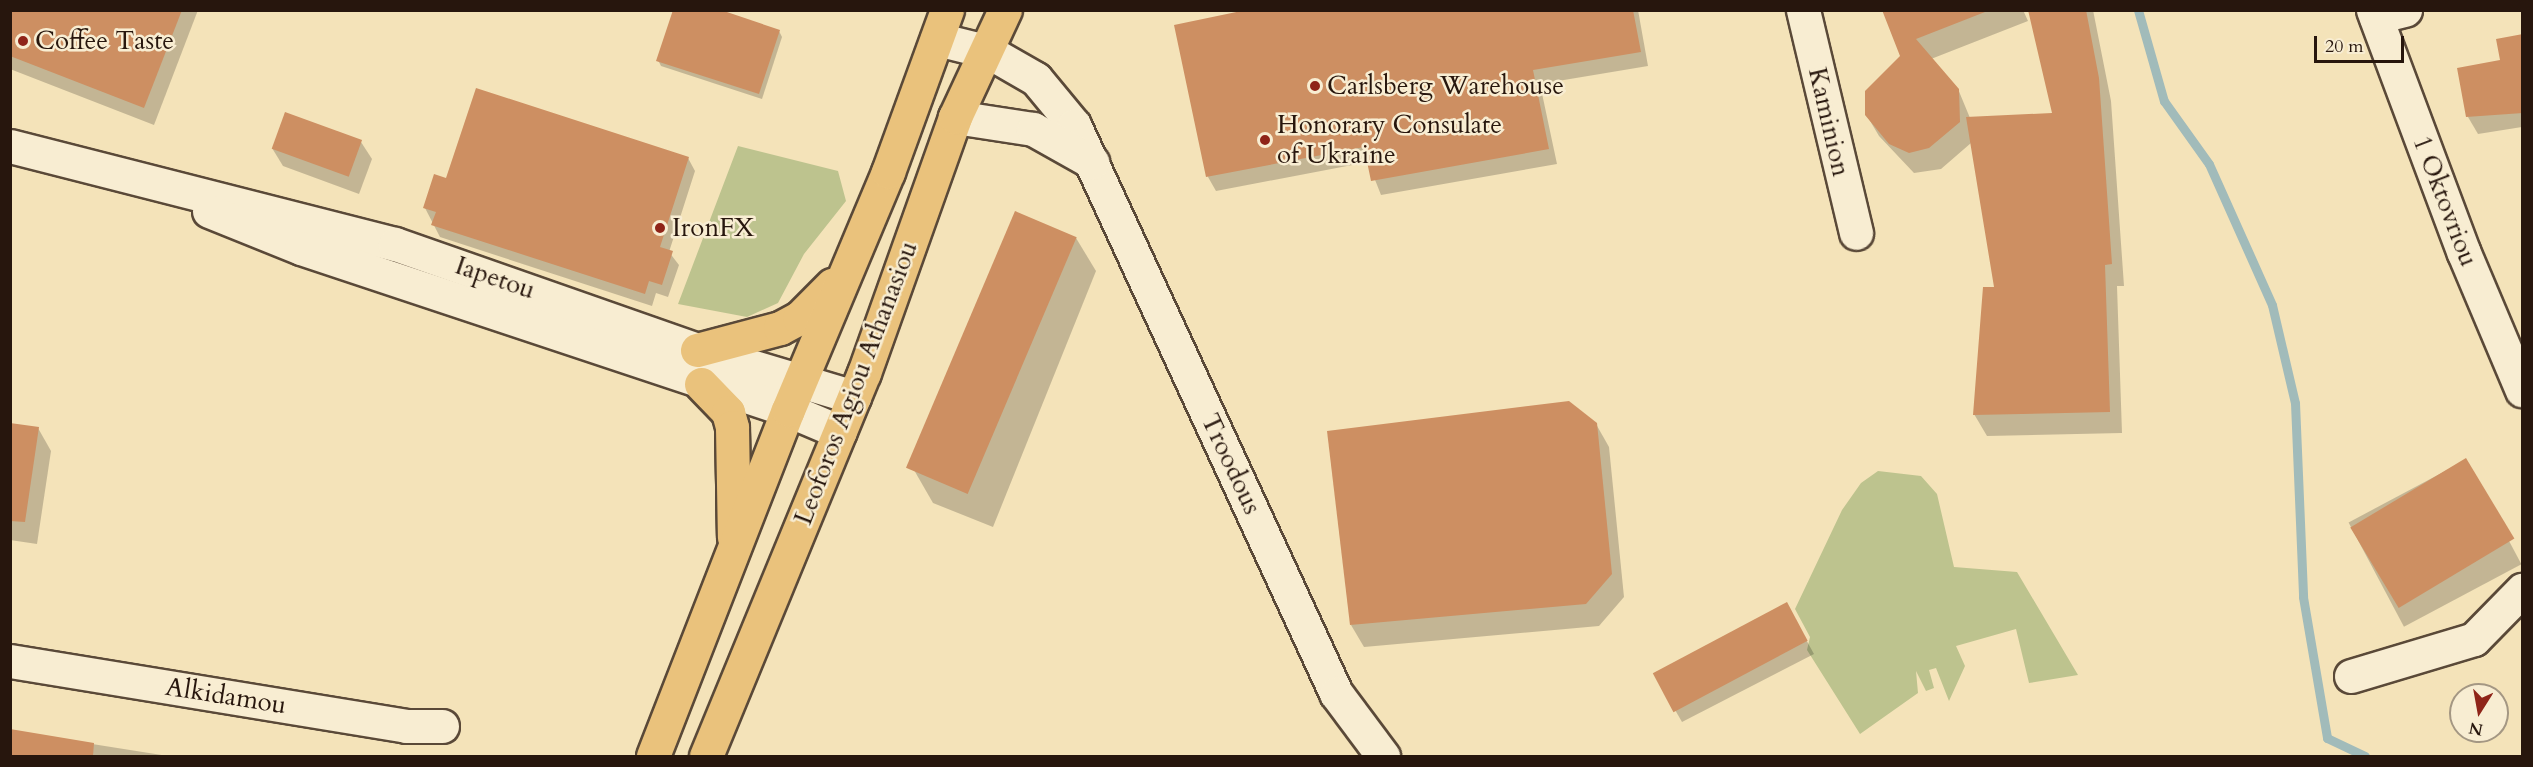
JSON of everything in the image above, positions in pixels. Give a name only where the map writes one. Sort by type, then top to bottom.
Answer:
[{"type":"main road","name":"Leoforos Agiou Athanasiou","points":[[706,756],[854,397],[955,117],[989,52],[1005,10]]},
{"type":"main road","name":"Leoforos Agiou Athanasiou","points":[[653,756],[942,25]]},
{"type":"main road","points":[[697,350],[763,335],[800,318],[843,274]]},
{"type":"main road","points":[[701,384],[728,412],[732,427],[734,553]]},
{"type":"street","name":"Kaminion","points":[[1803,10],[1856,233]]},
{"type":"street","name":"1 Oktovriou","points":[[2385,13],[2464,253],[2523,390]]},
{"type":"street","name":"Troodous","points":[[942,25],[1036,78],[1074,125],[1335,693],[1383,756]]},
{"type":"street","points":[[955,117],[1033,129],[1093,163]]},
{"type":"street","name":"Iapetou","points":[[10,146],[395,244],[697,350],[854,397]]},
{"type":"street","name":"Iapetou","points":[[131,176],[301,248],[701,384],[788,410],[840,432]]},
{"type":"street","points":[[2351,676],[2474,639],[2523,590]]},
{"type":"street","name":"Alkidamou","points":[[10,661],[406,726],[442,726]]},
{"type":"green space","points":[[738,146],[838,171],[846,201],[804,254],[778,303],[747,317],[678,304]]},
{"type":"green space","points":[[1878,471],[1921,476],[1937,494],[1954,567],[2017,572],[2078,675],[2029,683],[2016,629],[1956,646],[1965,666],[1949,701],[1936,668],[1929,670],[1934,688],[1926,691],[1916,671],[1918,693],[1860,734],[1807,650],[1810,637],[1795,609],[1842,510],[1861,483]]},
{"type":"building","points":[[10,10],[182,10],[144,108],[10,56]]},
{"type":"building","points":[[673,10],[721,10],[780,30],[759,94],[656,61]]},
{"type":"building","name":"Carlsberg Warehouse","points":[[1246,10],[1633,10],[1641,52],[1533,70],[1549,149],[1371,181],[1364,147],[1206,177],[1174,25]]},
{"type":"building","points":[[1882,10],[1985,12],[1916,39],[1959,89],[1960,122],[1929,148],[1909,153],[1889,144],[1865,115],[1865,91],[1900,56]]},
{"type":"building","points":[[2028,10],[2086,10],[2099,78],[2112,264],[2105,265],[2110,412],[1973,415],[1983,287],[1994,287],[1966,117],[2052,113]]},
{"type":"building","points":[[2523,34],[2523,113],[2466,117],[2457,68],[2500,60],[2496,39]]},
{"type":"building","points":[[476,88],[689,157],[660,247],[673,251],[662,285],[649,281],[645,294],[431,225],[436,212],[423,208],[434,174],[446,178]]},
{"type":"building","points":[[285,112],[362,140],[349,177],[272,149]]},
{"type":"building","points":[[1015,211],[1077,237],[968,494],[906,468]]},
{"type":"building","points":[[1569,401],[1597,423],[1612,574],[1586,604],[1350,625],[1327,431]]},
{"type":"building","points":[[10,423],[39,427],[25,522],[10,521]]},
{"type":"building","points":[[2466,458],[2514,539],[2399,608],[2350,528]]},
{"type":"building","points":[[1787,602],[1808,641],[1673,712],[1653,673]]},
{"type":"building","points":[[10,729],[94,743],[93,756],[10,756]]},
{"type":"waterway","points":[[2138,10],[2164,101],[2209,164],[2272,305],[2295,403],[2303,597],[2327,738],[2365,756]]},
{"type":"place","name":"Coffee Taste","points":[[23,41]]},
{"type":"place","name":"Carlsberg Warehouse","points":[[1315,86]]},
{"type":"place","name":"Honorary Consulate of Ukraine","points":[[1265,140]]},
{"type":"place","name":"IronFX","points":[[660,228]]}]
